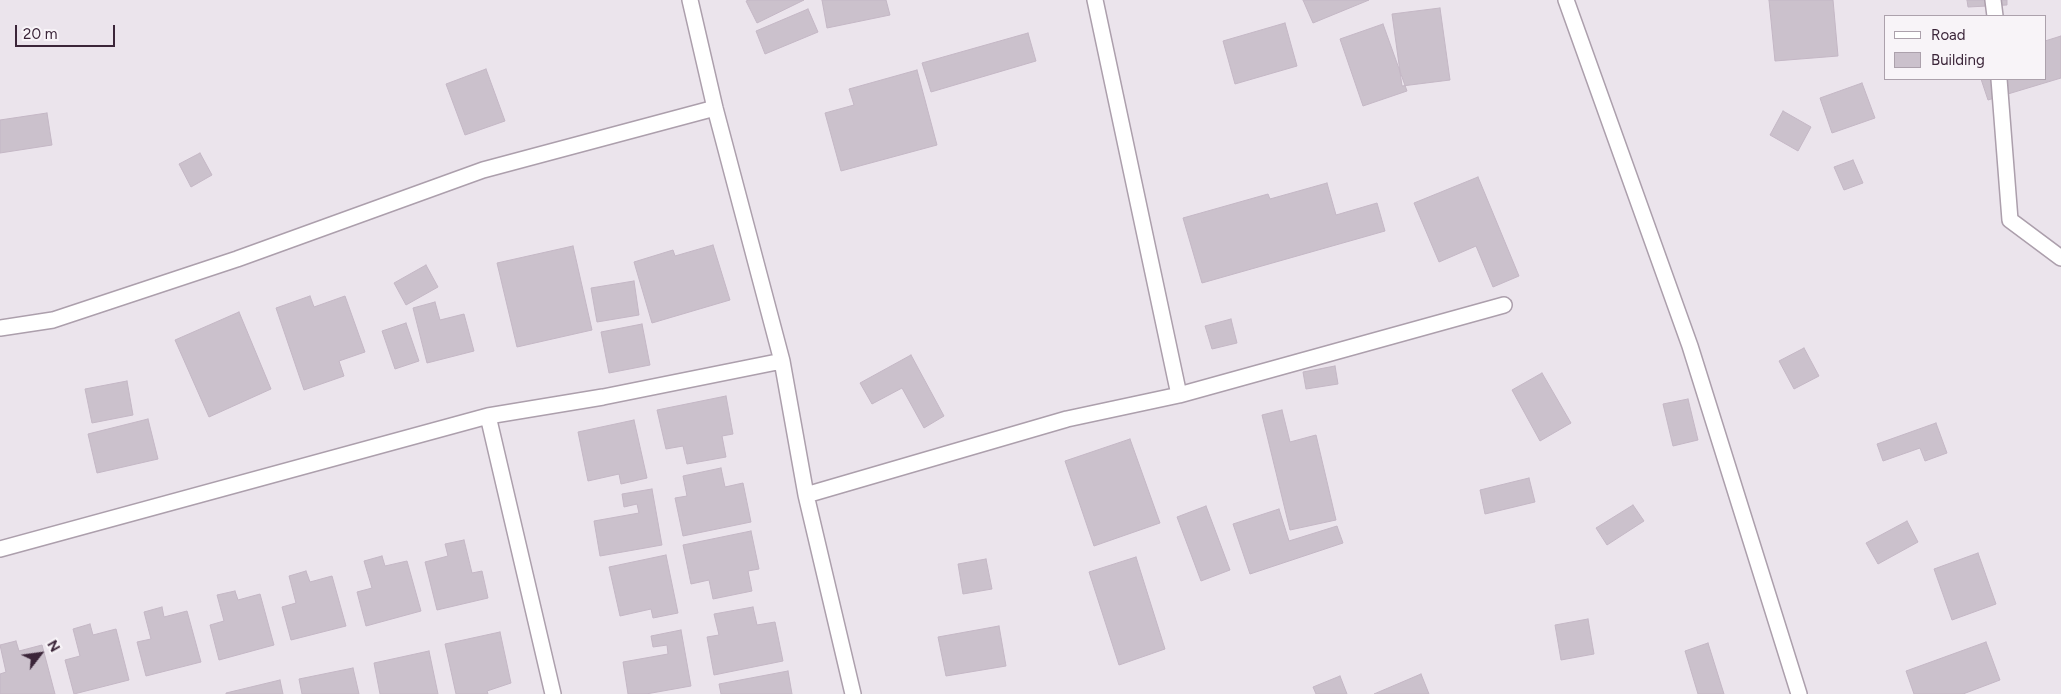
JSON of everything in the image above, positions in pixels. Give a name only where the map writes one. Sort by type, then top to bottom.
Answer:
[{"type":"street","points":[[690,0],[715,108],[782,361],[806,495],[853,694]]},
{"type":"street","points":[[1095,0],[1179,394]]},
{"type":"street","points":[[1566,0],[1690,346],[1799,694]]},
{"type":"street","points":[[1994,0],[1995,15]]},
{"type":"street","points":[[2000,80],[2010,220],[2061,258]]},
{"type":"street","points":[[0,328],[53,320],[237,259],[483,170],[715,108]]},
{"type":"street","points":[[806,495],[1067,419],[1179,394],[1504,305]]},
{"type":"street","points":[[0,549],[488,416],[603,397],[782,361]]},
{"type":"street","points":[[488,416],[553,694]]},
{"type":"building","points":[[804,0],[757,23],[746,1]]},
{"type":"building","points":[[822,0],[886,0],[890,15],[827,28]]},
{"type":"building","points":[[1303,0],[1369,0],[1313,23]]},
{"type":"building","points":[[1769,0],[1833,0],[1838,56],[1775,61]]},
{"type":"building","points":[[1967,0],[2007,0],[2007,5],[1968,7]]},
{"type":"building","points":[[1440,8],[1450,80],[1402,86],[1392,14]]},
{"type":"building","points":[[808,9],[818,32],[765,54],[756,31]]},
{"type":"building","points":[[1285,23],[1297,66],[1235,84],[1223,41]]},
{"type":"building","points":[[1383,24],[1407,91],[1363,106],[1340,39]]},
{"type":"building","points":[[1028,33],[1036,61],[931,92],[922,63]]},
{"type":"building","points":[[2061,36],[2061,78],[1988,100],[1981,80],[2046,80],[2046,41]]},
{"type":"building","points":[[486,69],[505,121],[465,135],[446,84]]},
{"type":"building","points":[[917,70],[937,145],[841,171],[825,113],[854,105],[849,89]]},
{"type":"building","points":[[1862,83],[1875,118],[1832,133],[1820,98]]},
{"type":"building","points":[[1783,111],[1811,127],[1798,151],[1770,135]]},
{"type":"building","points":[[47,113],[52,145],[0,153],[0,120]]},
{"type":"building","points":[[200,153],[212,175],[191,187],[179,164]]},
{"type":"building","points":[[1853,160],[1863,183],[1844,190],[1834,167]]},
{"type":"building","points":[[1478,177],[1519,276],[1493,287],[1476,246],[1439,262],[1414,203]]},
{"type":"building","points":[[1327,183],[1336,215],[1377,203],[1385,231],[1202,283],[1183,218],[1268,194],[1270,199]]},
{"type":"building","points":[[713,245],[730,300],[652,323],[634,262],[673,250],[675,256]]},
{"type":"building","points":[[573,246],[592,330],[517,347],[497,263]]},
{"type":"building","points":[[426,265],[438,287],[406,305],[394,283]]},
{"type":"building","points":[[634,281],[639,315],[597,322],[591,288]]},
{"type":"building","points":[[310,296],[314,307],[345,296],[365,352],[339,361],[344,376],[304,390],[276,308]]},
{"type":"building","points":[[435,302],[440,320],[464,314],[474,351],[427,363],[413,308]]},
{"type":"building","points":[[239,312],[271,389],[209,417],[175,340]]},
{"type":"building","points":[[1231,319],[1237,343],[1212,349],[1205,326]]},
{"type":"building","points":[[406,323],[419,361],[395,369],[382,331]]},
{"type":"building","points":[[642,324],[650,365],[609,373],[601,332]]},
{"type":"building","points":[[1804,348],[1819,376],[1794,389],[1779,361]]},
{"type":"building","points":[[911,355],[944,416],[924,428],[902,388],[872,404],[860,383]]},
{"type":"building","points":[[1335,366],[1338,384],[1306,389],[1303,372]]},
{"type":"building","points":[[1542,373],[1571,423],[1540,441],[1512,390]]},
{"type":"building","points":[[127,381],[133,415],[92,423],[85,389]]},
{"type":"building","points":[[726,396],[733,434],[722,436],[726,457],[687,464],[683,446],[666,449],[657,410]]},
{"type":"building","points":[[1688,399],[1698,440],[1673,446],[1663,404]]},
{"type":"building","points":[[1282,410],[1290,442],[1316,435],[1336,520],[1290,530],[1262,415]]},
{"type":"building","points":[[148,419],[158,459],[97,473],[88,434]]},
{"type":"building","points":[[634,420],[647,478],[621,484],[619,474],[588,481],[578,432]]},
{"type":"building","points":[[1936,423],[1947,453],[1925,461],[1920,448],[1883,461],[1877,444]]},
{"type":"building","points":[[1130,439],[1160,523],[1094,546],[1065,461]]},
{"type":"building","points":[[721,468],[725,487],[743,483],[751,522],[683,536],[675,498],[687,496],[683,476]]},
{"type":"building","points":[[1529,478],[1535,502],[1485,514],[1480,490]]},
{"type":"building","points":[[652,489],[662,545],[600,556],[594,521],[639,513],[637,504],[624,507],[622,494]]},
{"type":"building","points":[[1633,505],[1644,521],[1607,545],[1596,528]]},
{"type":"building","points":[[1206,506],[1230,570],[1201,581],[1177,517]]},
{"type":"building","points":[[1279,509],[1289,541],[1337,526],[1343,543],[1250,574],[1233,524]]},
{"type":"building","points":[[1907,521],[1918,542],[1878,564],[1866,543]]},
{"type":"building","points":[[751,531],[759,569],[748,571],[752,591],[713,599],[709,580],[691,584],[683,545]]},
{"type":"building","points":[[464,540],[472,573],[482,571],[488,598],[437,610],[425,562],[448,556],[445,544]]},
{"type":"building","points":[[1978,553],[1996,604],[1952,620],[1934,569]]},
{"type":"building","points":[[666,555],[678,613],[653,618],[651,609],[620,616],[609,567]]},
{"type":"building","points":[[382,556],[385,566],[407,561],[421,611],[366,626],[357,592],[372,588],[364,561]]},
{"type":"building","points":[[1136,557],[1165,649],[1119,665],[1089,572]]},
{"type":"building","points":[[986,559],[992,589],[963,594],[958,564]]},
{"type":"building","points":[[306,571],[310,582],[332,576],[346,626],[291,640],[282,607],[296,603],[289,576]]},
{"type":"building","points":[[235,591],[238,600],[260,594],[274,645],[219,660],[210,625],[224,621],[217,595]]},
{"type":"building","points":[[162,607],[164,617],[187,611],[201,662],[146,676],[137,642],[151,639],[144,612]]},
{"type":"building","points":[[753,607],[757,625],[775,622],[783,661],[714,675],[707,637],[719,635],[714,614]]},
{"type":"building","points":[[1588,619],[1594,654],[1561,660],[1555,625]]},
{"type":"building","points":[[90,624],[93,635],[116,629],[129,680],[74,694],[65,660],[80,656],[73,629]]},
{"type":"building","points":[[999,626],[1006,666],[946,676],[938,637]]},
{"type":"building","points":[[681,630],[691,686],[646,694],[628,694],[623,662],[668,654],[667,645],[653,647],[651,636]]},
{"type":"building","points":[[500,632],[511,683],[487,691],[488,694],[456,694],[445,644]]},
{"type":"building","points":[[16,641],[19,651],[42,645],[55,694],[0,694],[0,674],[6,672],[0,645]]},
{"type":"building","points":[[1986,642],[2000,680],[1963,694],[1914,694],[1906,671]]},
{"type":"building","points":[[1708,643],[1724,694],[1698,694],[1685,651]]},
{"type":"building","points":[[429,651],[438,694],[380,694],[374,663]]},
{"type":"building","points":[[353,668],[359,694],[302,694],[299,679]]},
{"type":"building","points":[[788,671],[792,694],[721,694],[719,684]]},
{"type":"building","points":[[1421,674],[1429,694],[1374,694]]},
{"type":"building","points":[[1340,676],[1347,694],[1316,694],[1313,687]]},
{"type":"building","points":[[280,680],[283,694],[226,694],[226,693]]}]
